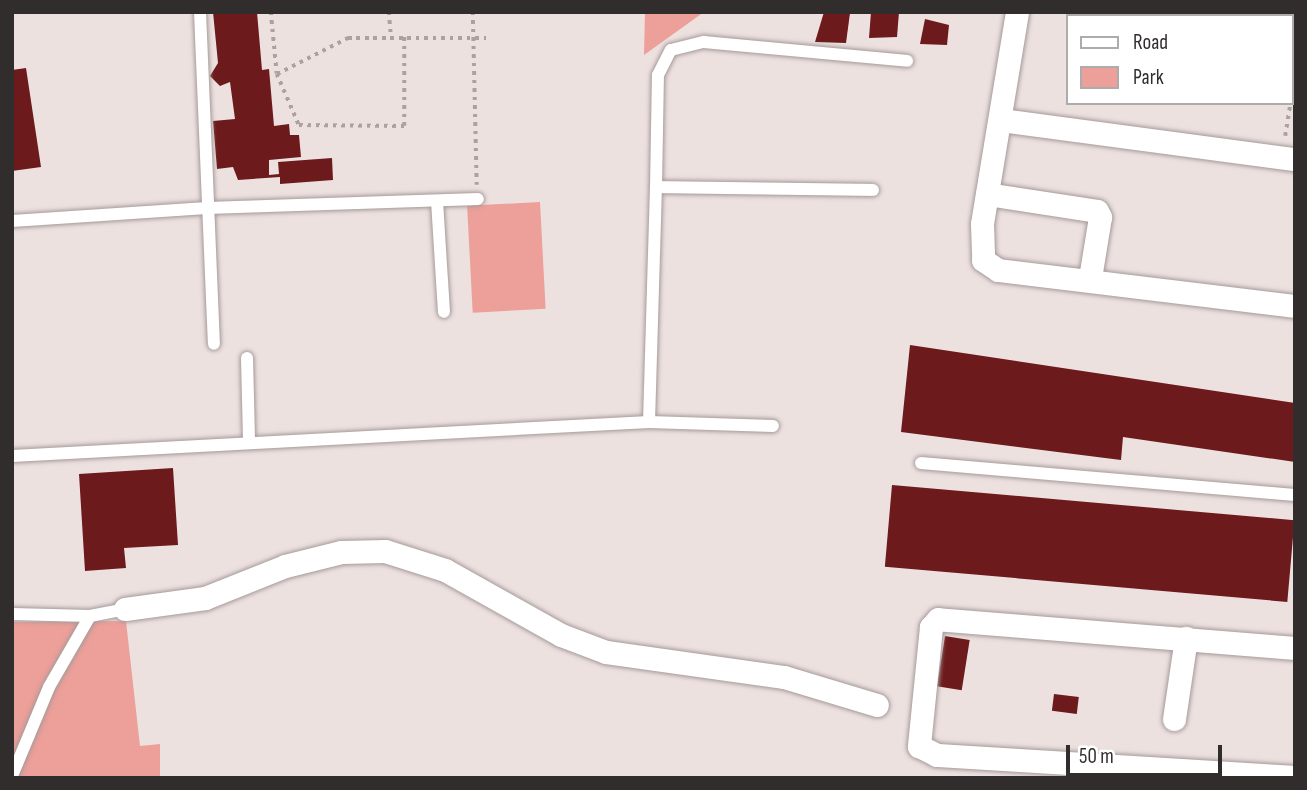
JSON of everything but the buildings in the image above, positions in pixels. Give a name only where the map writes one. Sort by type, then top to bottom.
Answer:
[{"type":"street","points":[[1017,12],[987,194],[980,246],[983,260],[998,270],[1090,278],[1295,306]]},
{"type":"street","points":[[1000,120],[1289,158]]},
{"type":"street","points":[[987,194],[1097,211],[1100,226],[1090,278]]},
{"type":"street","points":[[125,609],[205,598],[285,566],[341,552],[385,551],[445,570],[561,635],[606,652],[773,674],[877,705]]},
{"type":"street","points":[[1295,648],[938,619],[931,627],[919,746],[937,755],[1026,769],[1295,777]]},
{"type":"street","points":[[1174,719],[1186,638]]},
{"type":"lane","points":[[200,12],[214,344]]},
{"type":"lane","points":[[649,422],[658,75],[671,50],[704,42],[907,61]]},
{"type":"lane","points":[[656,187],[873,190]]},
{"type":"lane","points":[[12,221],[207,208],[478,199]]},
{"type":"lane","points":[[437,201],[444,312]]},
{"type":"lane","points":[[247,358],[249,442]]},
{"type":"lane","points":[[12,456],[649,422],[773,426]]},
{"type":"lane","points":[[920,463],[1295,495]]},
{"type":"lane","points":[[12,614],[90,616],[125,609]]},
{"type":"lane","points":[[12,776],[49,687],[90,616]]},
{"type":"path","points":[[271,12],[277,74],[299,125],[404,127],[404,37]]},
{"type":"path","points":[[389,12],[391,37]]},
{"type":"path","points":[[473,12],[478,199]]},
{"type":"path","points":[[277,74],[348,38],[486,38]]},
{"type":"path","points":[[1289,158],[1290,105]]},
{"type":"green space","points":[[645,12],[704,12],[644,55]]},
{"type":"green space","points":[[540,202],[546,309],[473,313],[467,206]]},
{"type":"green space","points":[[126,621],[140,746],[160,744],[160,778],[12,778],[12,622]]}]
